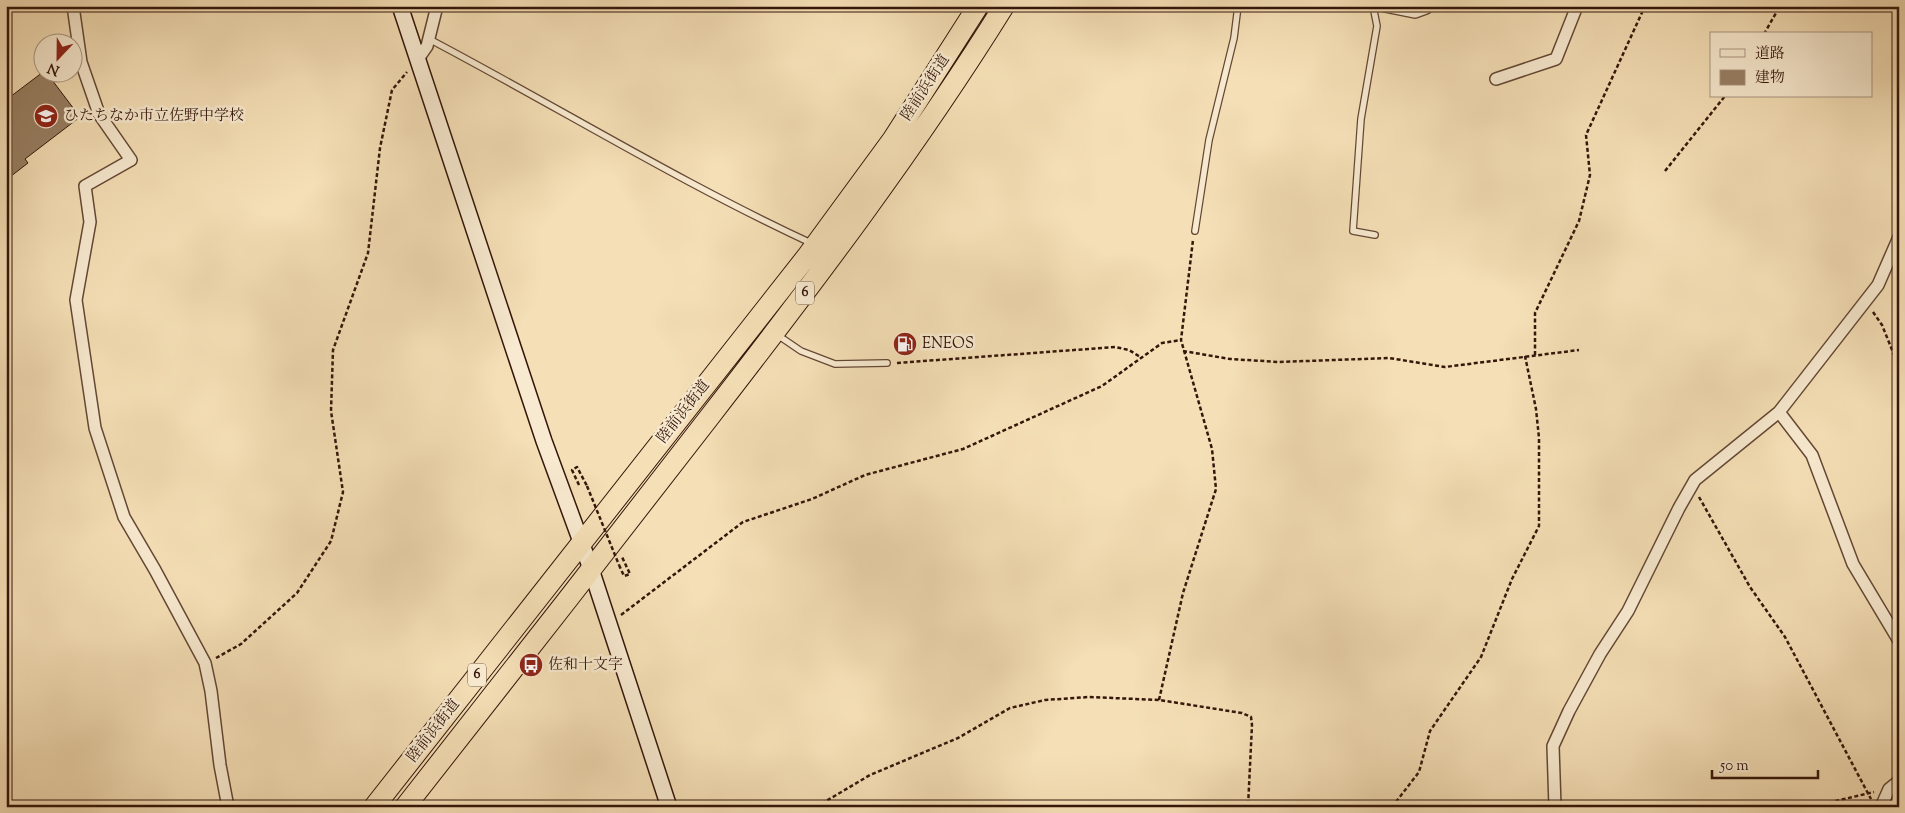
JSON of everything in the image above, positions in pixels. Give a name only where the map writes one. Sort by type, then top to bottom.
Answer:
[{"type":"highway","name":"陸前浜街道","points":[[405,807],[591,569],[766,326],[815,245],[892,139],[978,6]]},
{"type":"highway","name":"陸前浜街道","points":[[374,807],[581,544],[877,197],[976,51],[1004,6]]},
{"type":"street","points":[[73,6],[81,62],[99,114],[131,160],[85,186],[90,222],[76,300],[95,428],[124,517],[205,663],[212,691],[220,764],[228,807]]},
{"type":"street","points":[[400,6],[544,441],[610,624],[669,807]]},
{"type":"street","points":[[418,59],[428,46],[437,6]]},
{"type":"street","points":[[1385,6],[1415,12],[1426,8],[1426,6]]},
{"type":"street","points":[[1496,79],[1556,59],[1577,6]]},
{"type":"street","points":[[1555,807],[1554,746],[1569,711],[1600,654],[1628,611],[1695,480],[1779,412],[1878,285],[1899,236]]},
{"type":"street","points":[[1779,412],[1812,455],[1853,564],[1899,641]]},
{"type":"street","points":[[1876,803],[1899,781]]},
{"type":"lane","points":[[1195,231],[1209,140],[1234,38],[1238,6]]},
{"type":"lane","points":[[1373,6],[1377,26],[1362,119],[1353,230],[1375,235]]},
{"type":"lane","points":[[430,39],[745,213],[815,245]]},
{"type":"lane","points":[[766,326],[801,351],[835,364],[887,363]]},
{"type":"path","points":[[1535,355],[1535,313],[1579,221],[1590,175],[1586,135],[1645,6]]},
{"type":"path","points":[[1765,32],[1780,6]]},
{"type":"path","points":[[205,663],[241,644],[297,593],[331,541],[343,492],[331,411],[333,350],[368,253],[380,148],[392,90],[418,59]]},
{"type":"path","points":[[1665,171],[1723,98]]},
{"type":"path","points":[[1159,700],[1183,593],[1216,489],[1212,449],[1181,340],[1195,231]]},
{"type":"path","points":[[1865,301],[1882,325],[1899,367]]},
{"type":"path","points":[[610,624],[742,522],[812,499],[865,474],[964,449],[1102,386],[1162,343],[1181,340]]},
{"type":"path","points":[[887,363],[1115,347],[1129,350],[1142,358]]},
{"type":"path","points":[[1183,351],[1230,359],[1278,362],[1388,358],[1445,367],[1579,350]]},
{"type":"path","points":[[1392,807],[1419,772],[1430,731],[1482,657],[1512,579],[1539,526],[1539,438],[1536,409],[1525,356]]},
{"type":"path","points":[[579,485],[572,470],[577,467],[587,486],[624,576],[630,574],[621,556]]},
{"type":"path","points":[[1692,485],[1750,587],[1785,637],[1868,794],[1876,803]]},
{"type":"path","points":[[816,807],[870,775],[958,738],[1010,708],[1045,700],[1089,697],[1159,700],[1242,713],[1251,718],[1248,807]]},
{"type":"path","points":[[1810,807],[1889,789]]},
{"type":"building","points":[[32,80],[32,82],[54,82],[80,117],[25,159],[28,163],[6,180],[6,100]]},
{"type":"place","name":"ひたちなか市立佐野中学校","points":[[46,116]]},
{"type":"place","name":"ENEOS","points":[[905,344]]},
{"type":"place","name":"佐和十文字","points":[[531,665]]}]
